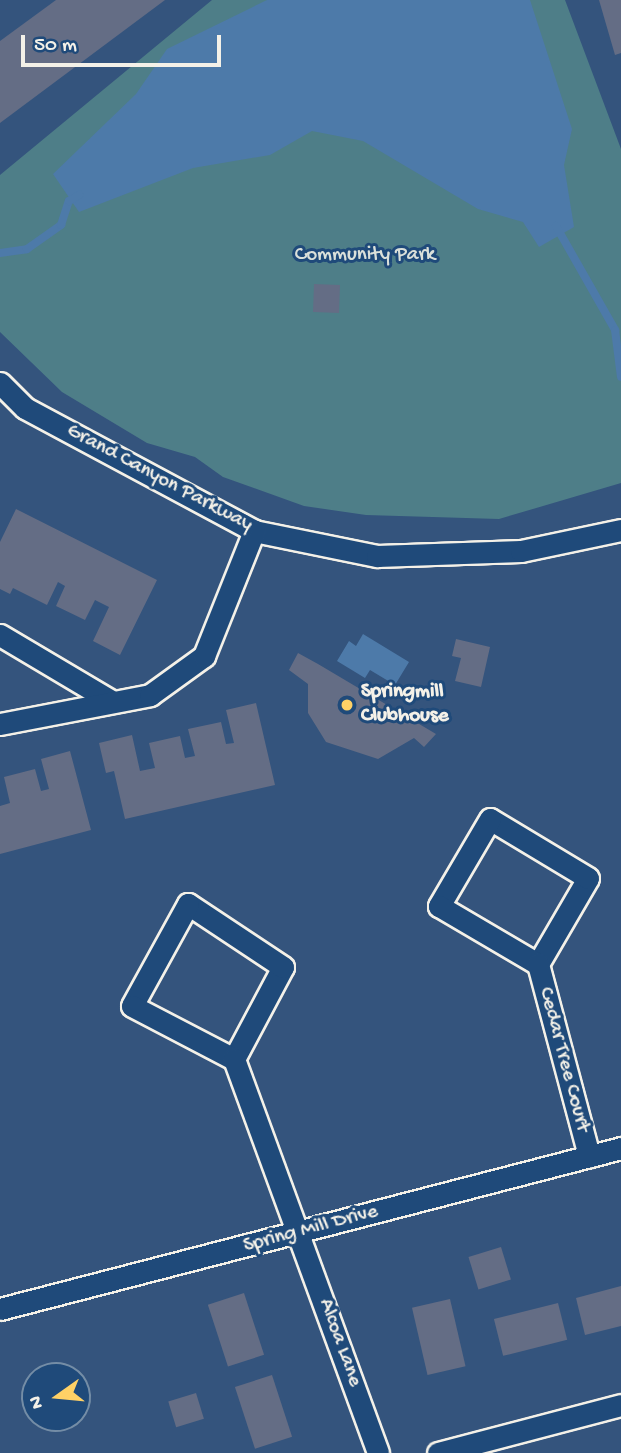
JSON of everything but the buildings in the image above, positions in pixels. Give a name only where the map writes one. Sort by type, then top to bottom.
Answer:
[{"type":"street","name":"Grand Canyon Parkway","points":[[0,383],[25,408],[254,531],[390,556],[521,551],[621,530]]},
{"type":"street","points":[[0,724],[150,695],[204,656],[254,531]]},
{"type":"street","points":[[0,635],[113,702]]},
{"type":"street","name":"Cedar Tree Court","points":[[538,964],[589,878],[490,819],[439,906],[538,964],[589,1156]]},
{"type":"street","points":[[188,904],[283,967],[234,1059],[132,1006],[188,904]]},
{"type":"street","name":"Alcoa Lane","points":[[234,1059],[300,1233],[378,1453]]},
{"type":"street","name":"Spring Mill Drive","points":[[0,1309],[621,1148]]},
{"type":"street","points":[[438,1453],[621,1405]]},
{"type":"green space","name":"Community Park","points":[[212,0],[565,0],[621,149],[621,483],[499,519],[366,515],[304,506],[223,477],[195,457],[147,443],[62,392],[0,332],[0,175]]},
{"type":"water","points":[[267,0],[530,0],[572,129],[564,165],[574,227],[539,247],[523,222],[478,209],[363,141],[312,131],[270,155],[193,168],[79,212],[53,174],[136,94],[167,49]]},
{"type":"water","points":[[363,634],[409,662],[395,685],[370,670],[365,678],[337,661],[349,641],[356,646]]},
{"type":"waterway","points":[[0,253],[27,249],[61,225],[69,201],[79,195]]},
{"type":"waterway","points":[[556,226],[615,330],[621,377]]},
{"type":"place","name":"Springmill Clubhouse","points":[[347,705]]}]
